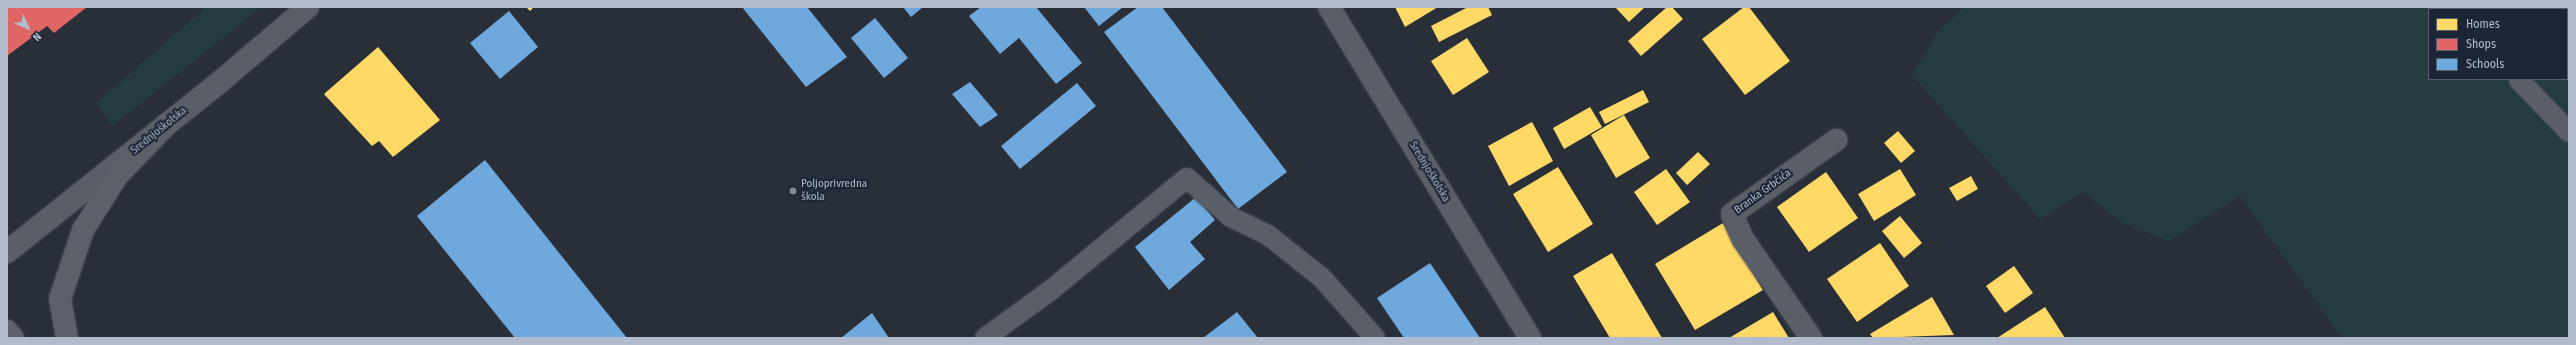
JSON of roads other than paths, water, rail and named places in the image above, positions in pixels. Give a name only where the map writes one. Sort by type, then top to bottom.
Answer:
[{"type":"main road","points":[[67,338],[60,299],[68,266],[83,230],[117,176],[167,124]]},
{"type":"main road","points":[[7,331],[13,338]]},
{"type":"street","name":"Srednjoškolska","points":[[7,252],[167,124],[308,7]]},
{"type":"street","name":"Srednjoškolska","points":[[1329,7],[1530,338]]},
{"type":"street","name":"Branka Grbčića","points":[[1811,338],[1743,239],[1732,214],[1836,140]]},
{"type":"lane","points":[[2519,80],[2569,132]]},
{"type":"lane","points":[[985,338],[1051,290],[1187,178],[1225,213],[1268,235],[1322,278],[1375,338]]},
{"type":"place","name":"Poljoprivredna škola","points":[[793,191]]}]
